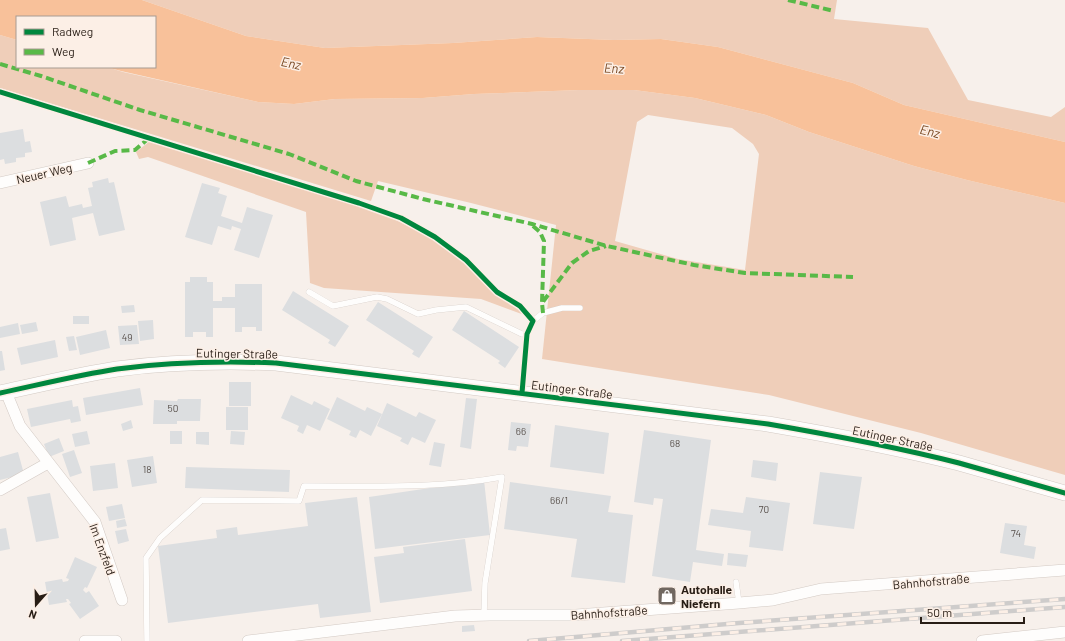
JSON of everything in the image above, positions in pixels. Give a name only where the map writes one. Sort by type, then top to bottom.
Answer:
[{"type":"street","name":"Neuer Weg","points":[[0,183],[88,163]]},
{"type":"street","name":"Eutinger Straße","points":[[3,392],[115,370],[179,363],[276,363],[768,424],[898,448],[960,463],[1065,493]]},
{"type":"street","name":"Im Enzfeld","points":[[3,392],[20,426],[95,522],[122,600]]},
{"type":"street","points":[[0,490],[48,463]]},
{"type":"street","name":"Bahnhofstraße","points":[[248,641],[455,616],[576,615],[739,603],[773,600],[821,589],[1065,570]]},
{"type":"street","points":[[982,641],[1065,632]]},
{"type":"street","points":[[86,641],[116,641]]},
{"type":"lane","points":[[309,292],[333,306],[377,297],[387,299],[418,314],[466,306],[522,334],[527,334]]},
{"type":"lane","points":[[522,393],[527,334],[533,321],[543,313],[562,308],[580,308]]},
{"type":"lane","points":[[147,641],[146,558],[160,538],[202,500],[299,501],[304,486],[419,486],[502,477],[485,583],[484,615]]},
{"type":"lane","points":[[736,582],[739,603]]},
{"type":"shaded area","points":[[142,0],[837,0],[834,19],[928,28],[968,100],[1051,117],[1065,107],[1065,142],[904,105],[853,83],[718,47],[661,39],[614,40],[537,37],[453,43],[325,48],[246,36]]},
{"type":"shaded area","points":[[0,35],[16,40],[16,68],[110,68],[258,102],[294,104],[335,99],[423,98],[474,94],[579,90],[634,90],[695,98],[766,115],[809,132],[914,166],[1065,203],[1065,475],[921,433],[769,395],[542,359],[556,225],[378,181],[371,201],[0,88]],"holes":[[[648,115],[732,128],[753,144],[759,154],[745,270],[678,259],[615,241],[637,122]]]},
{"type":"shaded area","points":[[150,141],[366,208],[392,218],[432,238],[462,261],[496,294],[516,306],[527,316],[481,299],[324,288],[310,283],[306,212],[148,157],[139,159],[136,152]]},
{"type":"water","name":"Enz","points":[[0,0],[142,0],[246,36],[325,48],[453,43],[537,37],[614,40],[661,39],[718,47],[853,83],[904,105],[1065,142],[1065,203],[914,166],[809,132],[766,115],[695,98],[634,90],[579,90],[474,94],[423,98],[335,99],[294,104],[258,102],[110,68],[156,68],[156,16],[16,16],[16,40],[0,35]]},
{"type":"building","points":[[23,129],[25,142],[30,141],[32,152],[25,153],[25,157],[16,158],[16,162],[5,164],[4,159],[0,160],[0,133]]},
{"type":"building","points":[[108,178],[109,183],[114,182],[125,230],[99,236],[93,213],[72,218],[76,240],[50,246],[40,202],[66,196],[69,207],[82,204],[83,208],[92,206],[88,188],[93,187],[92,182]]},
{"type":"building","points":[[202,183],[220,188],[218,193],[227,196],[221,216],[242,223],[247,207],[273,215],[259,258],[234,250],[241,229],[232,226],[231,230],[218,226],[212,245],[185,237]]},
{"type":"building","points":[[190,277],[207,277],[207,282],[213,282],[213,301],[222,301],[222,297],[235,297],[235,284],[262,284],[262,331],[256,331],[256,327],[242,327],[242,332],[235,332],[235,308],[213,308],[213,337],[206,337],[206,332],[193,332],[193,337],[185,337],[185,282],[190,282]]},
{"type":"building","points":[[293,291],[349,326],[335,347],[328,343],[330,340],[282,310]]},
{"type":"building","points":[[378,302],[433,337],[419,358],[412,354],[414,351],[366,320]]},
{"type":"building","points":[[134,305],[135,312],[122,313],[121,306]]},
{"type":"building","points":[[464,311],[519,347],[505,368],[498,363],[500,361],[452,330]]},
{"type":"building","points":[[73,316],[89,316],[89,324],[73,324]]},
{"type":"building","points":[[153,320],[154,339],[140,341],[138,321]]},
{"type":"building","points":[[36,322],[38,331],[22,334],[20,325]]},
{"type":"building","points":[[18,323],[20,334],[0,338],[0,327]]},
{"type":"building","points":[[137,325],[139,344],[120,345],[118,326]]},
{"type":"building","points":[[106,330],[110,348],[80,355],[76,337]]},
{"type":"building","points":[[74,336],[77,350],[69,351],[66,337]]},
{"type":"building","points":[[55,340],[58,357],[21,365],[17,348]]},
{"type":"building","points":[[0,351],[2,351],[5,370],[0,371]]},
{"type":"building","points":[[229,382],[251,382],[251,406],[229,406]]},
{"type":"building","points":[[140,388],[143,405],[86,415],[83,398]]},
{"type":"building","points":[[291,395],[312,405],[314,401],[330,409],[320,431],[307,425],[303,434],[297,431],[299,426],[281,418]]},
{"type":"building","points":[[337,397],[365,411],[367,407],[382,414],[371,436],[360,430],[356,438],[349,435],[351,431],[327,419]]},
{"type":"building","points":[[466,398],[477,399],[471,449],[460,447]]},
{"type":"building","points":[[178,399],[201,399],[200,421],[177,421],[177,424],[153,424],[154,400],[177,401]]},
{"type":"building","points":[[72,400],[73,407],[78,406],[81,421],[71,423],[70,419],[31,427],[27,409]]},
{"type":"building","points":[[387,403],[416,417],[419,412],[436,420],[425,443],[412,437],[408,445],[400,441],[402,438],[377,426]]},
{"type":"building","points":[[226,407],[248,407],[248,430],[226,430]]},
{"type":"building","points":[[131,420],[133,428],[123,431],[121,424]]},
{"type":"building","points":[[511,422],[531,424],[528,447],[517,446],[516,451],[508,450]]},
{"type":"building","points":[[555,425],[609,433],[604,474],[550,467]]},
{"type":"building","points":[[644,430],[711,440],[696,550],[724,554],[722,566],[693,562],[690,582],[652,576],[663,499],[654,498],[653,505],[634,502]]},
{"type":"building","points":[[87,431],[90,444],[75,447],[72,434]]},
{"type":"building","points":[[170,431],[182,431],[182,444],[170,444]]},
{"type":"building","points":[[231,431],[245,432],[244,445],[230,444]]},
{"type":"building","points":[[196,432],[209,432],[209,445],[196,444]]},
{"type":"building","points":[[59,438],[64,451],[49,457],[44,444]]},
{"type":"building","points":[[434,442],[445,444],[441,467],[429,465]]},
{"type":"building","points":[[74,450],[82,473],[70,477],[62,454]]},
{"type":"building","points":[[18,452],[24,474],[0,480],[0,457]]},
{"type":"building","points":[[153,456],[157,483],[132,487],[127,460]]},
{"type":"building","points":[[753,460],[778,463],[776,481],[751,477]]},
{"type":"building","points":[[115,463],[118,488],[93,491],[90,466]]},
{"type":"building","points":[[186,467],[290,470],[289,492],[185,488]]},
{"type":"building","points":[[820,472],[862,477],[854,529],[813,524]]},
{"type":"building","points":[[484,480],[490,535],[375,549],[369,497]]},
{"type":"building","points":[[510,482],[611,496],[608,512],[633,515],[625,583],[571,577],[577,539],[504,529]]},
{"type":"building","points":[[50,493],[59,538],[36,542],[27,497]]},
{"type":"building","points":[[357,497],[371,612],[320,618],[318,604],[168,623],[158,546],[217,538],[216,530],[237,527],[238,535],[308,526],[305,503]]},
{"type":"building","points":[[746,497],[790,503],[783,551],[749,547],[751,531],[708,525],[711,509],[743,513]]},
{"type":"building","points":[[122,504],[125,518],[109,521],[106,507]]},
{"type":"building","points":[[125,519],[127,526],[117,528],[116,521]]},
{"type":"building","points":[[1005,523],[1027,526],[1024,545],[1036,547],[1034,559],[1000,553]]},
{"type":"building","points":[[6,528],[10,549],[0,551],[0,529]]},
{"type":"building","points":[[126,529],[129,541],[118,544],[115,531]]},
{"type":"building","points":[[465,539],[472,591],[380,603],[374,557],[404,553],[403,547]]},
{"type":"building","points":[[728,553],[748,555],[746,567],[727,565]]},
{"type":"building","points":[[75,557],[97,567],[87,588],[85,587],[83,590],[86,593],[89,591],[99,606],[80,619],[69,604],[71,603],[68,599],[66,599],[67,602],[49,605],[45,582],[62,579],[63,582],[68,581],[69,579],[66,578]]},
{"type":"building","points":[[474,625],[475,631],[462,632],[462,626]]},
{"type":"railway","points":[[529,641],[739,623],[1065,599]]},
{"type":"railway","points":[[622,641],[1065,607]]},
{"type":"marked path","points":[[788,0],[834,11]]},
{"type":"marked path","points":[[0,64],[41,76],[140,110],[289,154],[356,181],[423,199],[532,224],[607,246],[694,265],[745,273],[853,277]]},
{"type":"marked path","points":[[88,163],[115,151],[135,150],[149,138]]},
{"type":"marked path","points":[[533,226],[540,232],[544,241],[542,303]]},
{"type":"marked path","points":[[543,313],[542,303],[572,263],[589,251],[606,246]]},
{"type":"cycle path","points":[[0,92],[359,203],[401,218],[435,237],[466,260],[497,292],[520,306],[533,321],[527,334],[522,393]]},
{"type":"cycle path","points":[[0,393],[117,369],[196,363],[276,363],[768,424],[816,432],[935,457],[1065,493]]},
{"type":"place","name":"Autohalle Niefern","points":[[667,596]]}]
